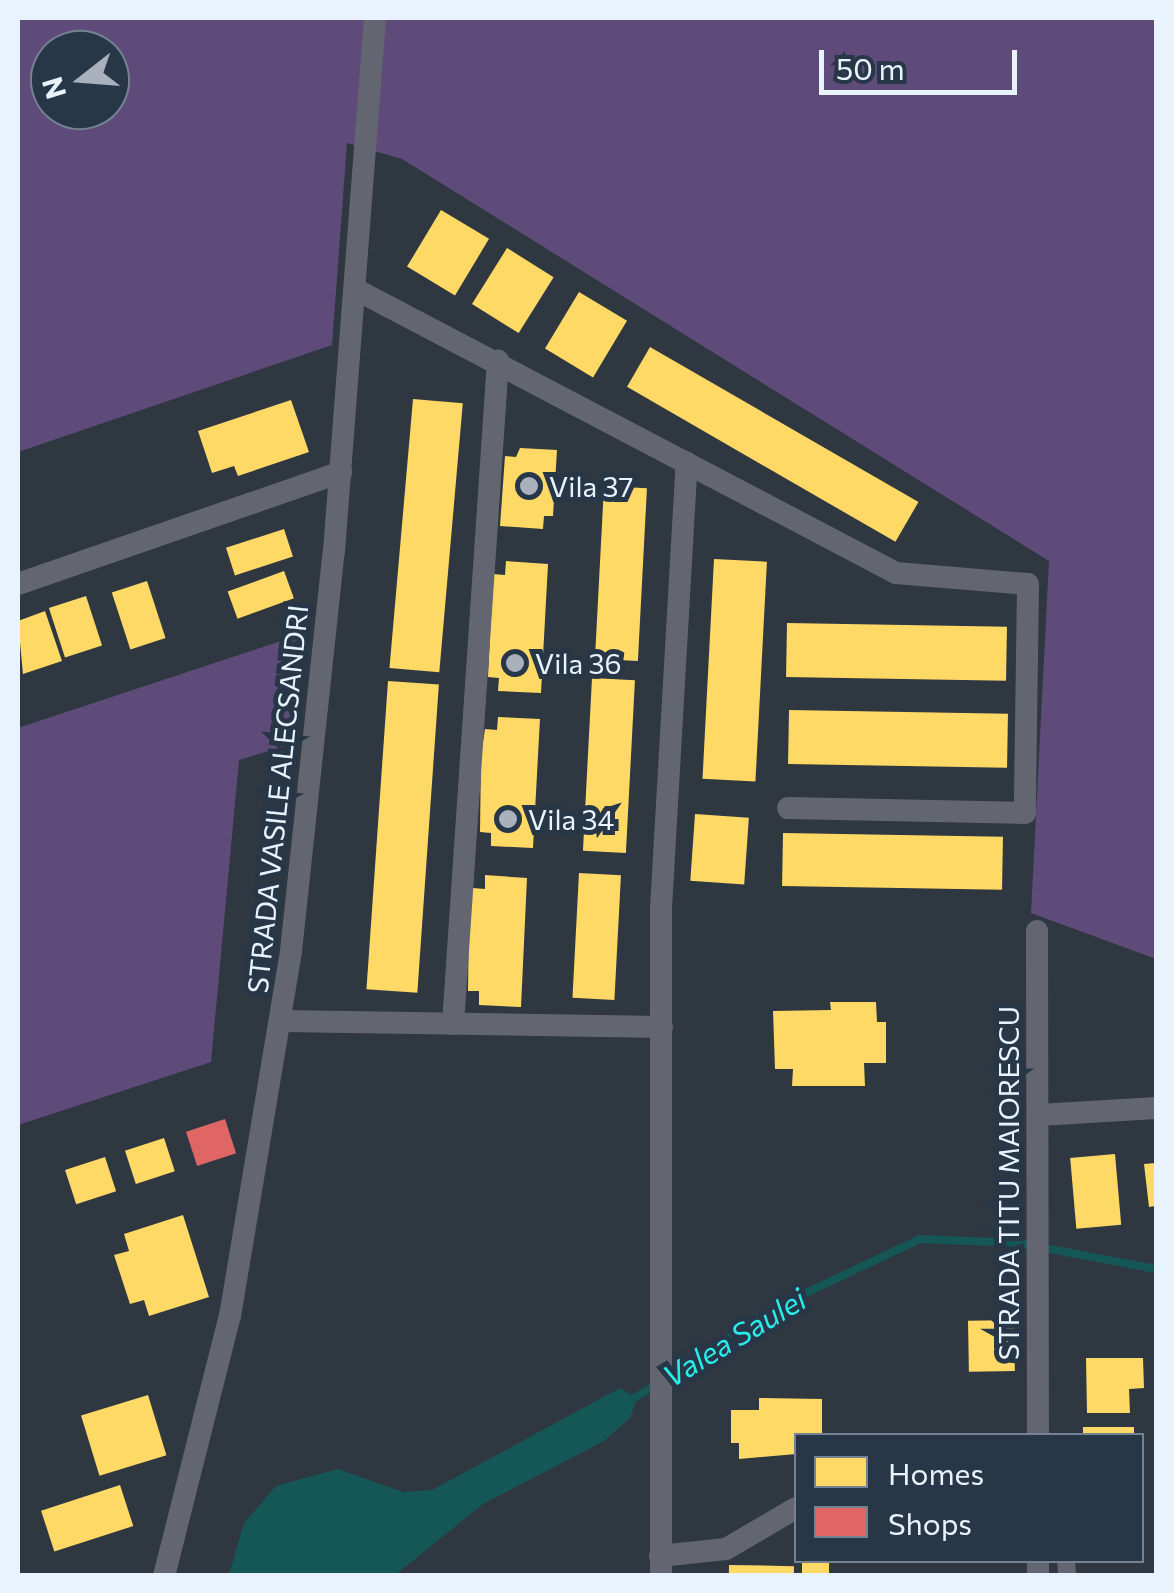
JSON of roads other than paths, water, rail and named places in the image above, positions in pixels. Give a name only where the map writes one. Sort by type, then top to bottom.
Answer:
[{"type":"street","name":"STRADA VASILE ALECSANDRI","points":[[164,1576],[230,1316],[282,1021],[341,472],[375,18]]},
{"type":"street","points":[[355,289],[896,573],[1028,584],[1024,812],[788,808]]},
{"type":"street","points":[[453,1024],[498,362]]},
{"type":"street","points":[[687,463],[666,756],[660,1566],[726,1549],[794,1509]]},
{"type":"street","points":[[18,584],[341,472]]},
{"type":"street","name":"STRADA TITU MAIORESCU","points":[[1037,931],[1038,1433]]},
{"type":"street","points":[[282,1021],[662,1027]]},
{"type":"street","points":[[1038,1116],[1156,1108]]},
{"type":"waterway","name":"Valea Saulei","points":[[630,1401],[772,1309],[920,1239],[1018,1243],[1156,1269]]},
{"type":"place","name":"Vila 37","points":[[529,486]]},
{"type":"place","name":"Vila 36","points":[[515,663]]},
{"type":"place","name":"Vila 34","points":[[508,819]]}]
